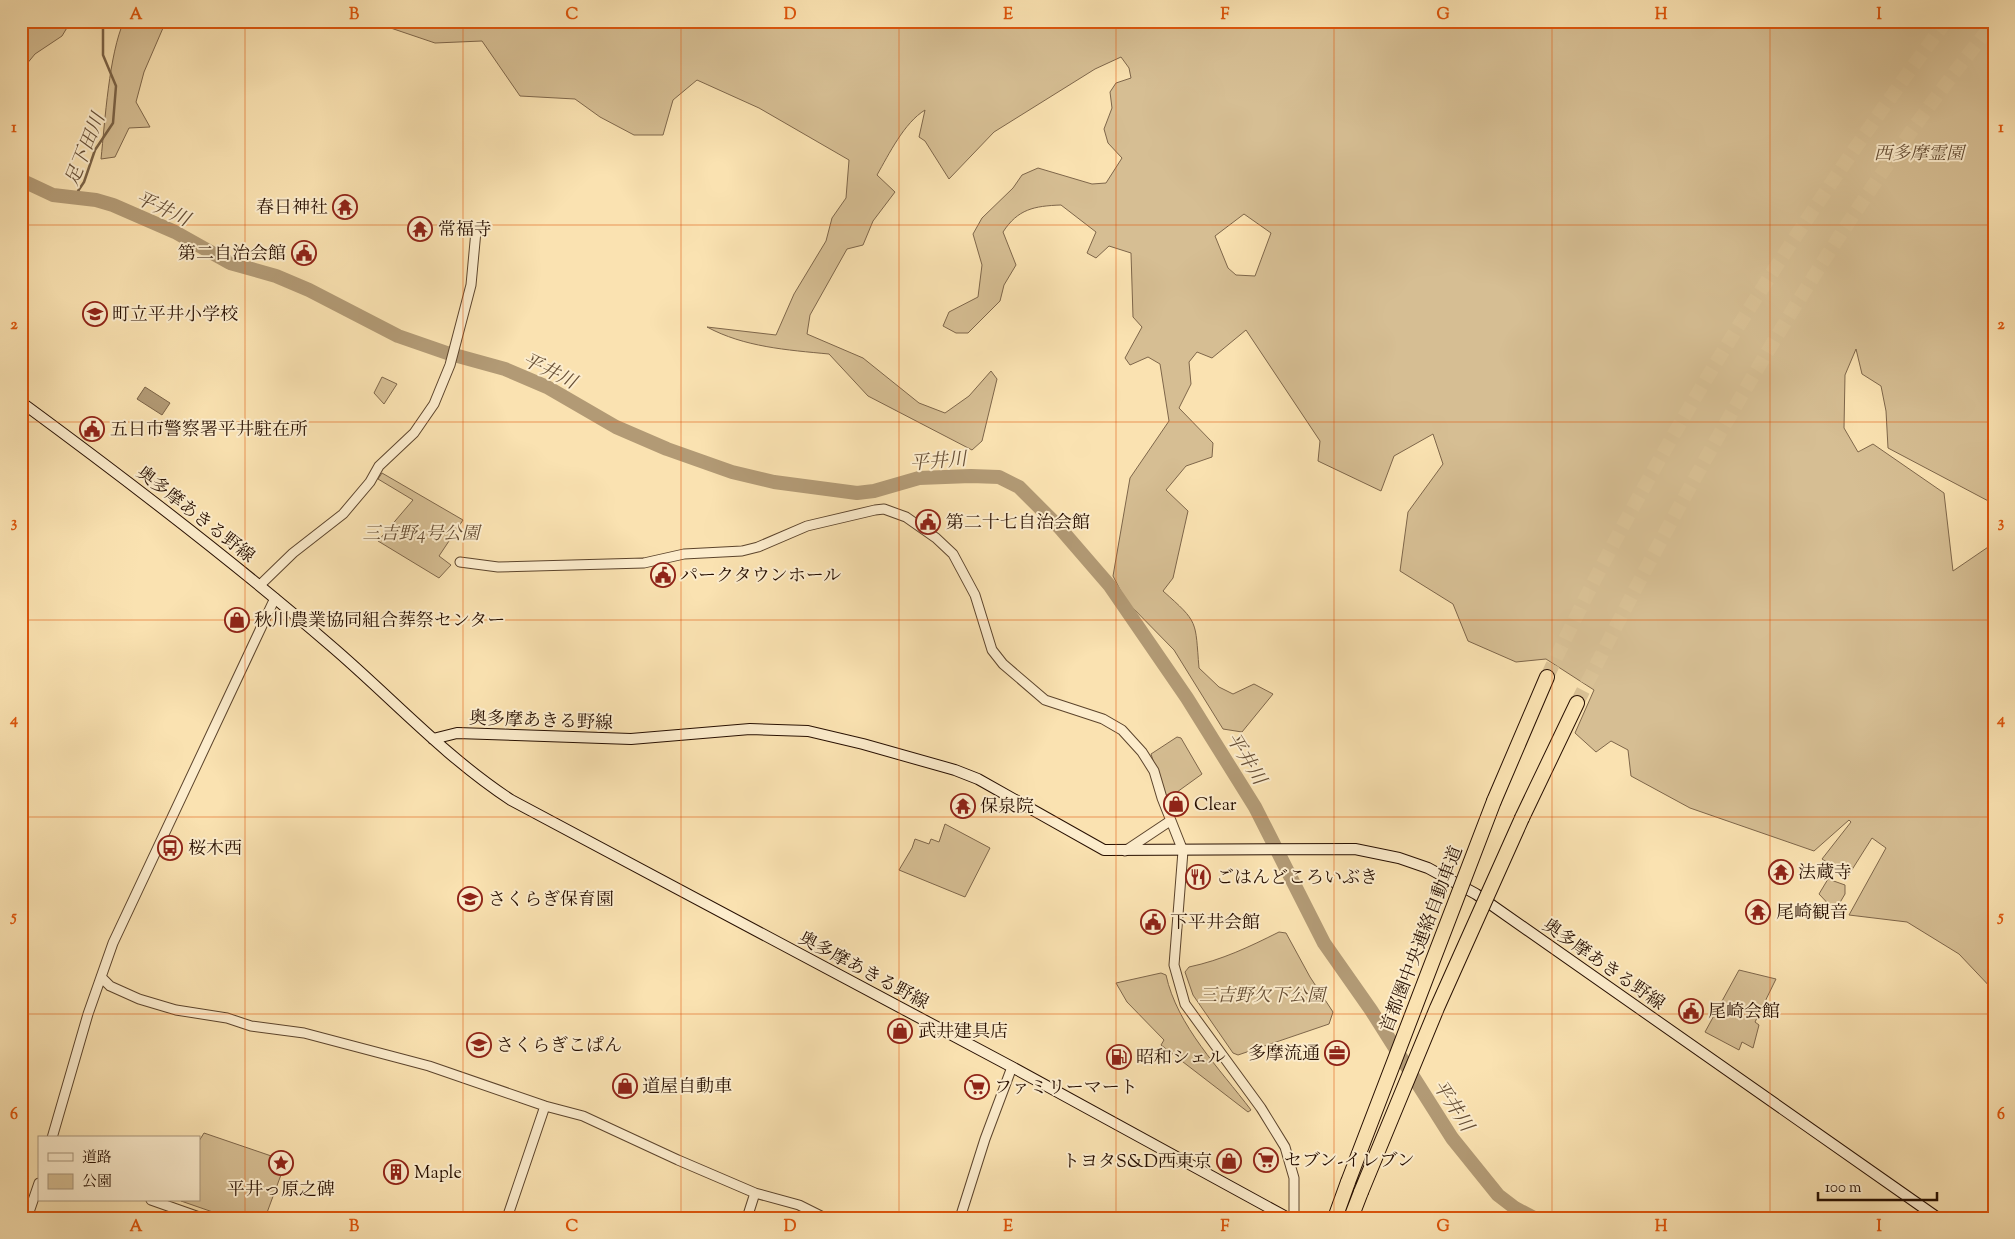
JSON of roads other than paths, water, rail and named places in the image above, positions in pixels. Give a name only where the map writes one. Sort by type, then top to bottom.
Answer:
[{"type":"highway","name":"首都圏中央連絡自動車道","points":[[1335,1218],[1494,801],[1548,676]]},
{"type":"highway","points":[[1351,1218],[1437,1008],[1522,818],[1577,703]]},
{"type":"main road","name":"奥多摩あきる野線","points":[[21,402],[178,519],[260,585],[433,739],[480,779],[511,800],[1012,1067],[1288,1218]]},
{"type":"main road","name":"奥多摩あきる野線","points":[[433,739],[457,733],[631,739],[750,730],[808,732],[855,742],[954,770],[978,779],[1097,847],[1124,851],[1300,849],[1370,851],[1428,868],[1456,882],[1938,1218]]},
{"type":"street","points":[[260,585],[293,553],[343,514],[370,482],[380,466],[414,433],[434,404],[450,365],[460,332],[471,285],[476,231]]},
{"type":"street","points":[[460,562],[498,568],[644,563],[684,554],[742,551],[758,547],[807,526],[884,509],[898,513],[936,538],[953,554],[978,601],[992,650],[1016,677],[1045,700],[1103,719],[1127,734],[1154,771],[1170,821],[1183,851],[1174,945],[1174,965],[1179,988],[1185,1004],[1261,1108],[1285,1147],[1294,1178],[1294,1218]]},
{"type":"street","points":[[53,1136],[101,977],[114,944],[275,598]]},
{"type":"street","points":[[1124,851],[1170,821]]},
{"type":"street","points":[[101,977],[110,986],[138,999],[176,1010],[227,1018],[251,1026],[284,1029],[429,1066],[545,1106],[595,1120],[678,1160],[755,1192],[799,1205],[825,1218]]},
{"type":"street","points":[[960,1218],[985,1140],[1012,1067]]},
{"type":"street","points":[[507,1218],[545,1106]]},
{"type":"street","points":[[28,1218],[38,1186]]},
{"type":"street","points":[[746,1218],[755,1192]]},
{"type":"street","points":[[154,1202],[171,1212],[202,1218]]},
{"type":"waterway","name":"足下田川","points":[[80,199],[78,191],[84,182],[95,150],[113,123],[116,86],[103,55],[103,21]]},
{"type":"waterway","name":"平井川","points":[[21,180],[53,195],[96,200],[113,205],[175,232],[230,263],[276,276],[309,290],[398,336],[447,353],[505,369],[547,387],[616,427],[667,449],[732,472],[774,482],[857,493],[874,491],[919,478],[971,476],[999,477],[1019,487],[1059,527],[1110,586],[1187,698],[1255,807],[1324,943],[1371,1010],[1452,1138],[1498,1195],[1515,1208],[1534,1218]]},
{"type":"tunnel","points":[[1547,677],[1589,591],[1634,506],[1730,339],[1835,178],[1946,21]]},
{"type":"tunnel","points":[[1577,703],[1622,614],[1717,438],[1820,266],[1875,183],[1933,101],[1994,22]]},
{"type":"place","name":"春日神社","points":[[345,207]]},
{"type":"place","name":"常福寺","points":[[420,229]]},
{"type":"place","name":"第二自治会館","points":[[304,253]]},
{"type":"place","name":"町立平井小学校","points":[[95,314]]},
{"type":"place","name":"五日市警察署平井駐在所","points":[[92,429]]},
{"type":"place","name":"第二十七自治会館","points":[[928,522]]},
{"type":"place","name":"パークタウンホール","points":[[663,575]]},
{"type":"place","name":"秋川農業協同組合葬祭センター","points":[[237,620]]},
{"type":"place","name":"Clear","points":[[1176,804]]},
{"type":"place","name":"保泉院","points":[[963,806]]},
{"type":"place","name":"桜木西","points":[[170,848]]},
{"type":"place","name":"法蔵寺","points":[[1781,872]]},
{"type":"place","name":"ごはんどころいぶき","points":[[1198,877]]},
{"type":"place","name":"さくらぎ保育園","points":[[470,899]]},
{"type":"place","name":"尾崎観音","points":[[1758,912]]},
{"type":"place","name":"下平井会館","points":[[1153,922]]},
{"type":"place","name":"尾崎会館","points":[[1691,1011]]},
{"type":"place","name":"武井建具店","points":[[900,1031]]},
{"type":"place","name":"さくらぎこぱん","points":[[479,1045]]},
{"type":"place","name":"多摩流通","points":[[1337,1053]]},
{"type":"place","name":"昭和シェル","points":[[1119,1057]]},
{"type":"place","name":"道屋自動車","points":[[625,1086]]},
{"type":"place","name":"ファミリーマート","points":[[977,1087]]},
{"type":"place","name":"セブン-イレブン","points":[[1266,1160]]},
{"type":"place","name":"トヨタS&D西東京","points":[[1229,1161]]},
{"type":"place","name":"平井っ原之碑","points":[[281,1163]]},
{"type":"place","name":"Maple","points":[[396,1172]]},
{"type":"park label","name":"西多摩霊園","points":[[1919,153]]},
{"type":"park label","name":"三吉野4号公園","points":[[421,533]]},
{"type":"park label","name":"三吉野欠下公園","points":[[1262,995]]}]
